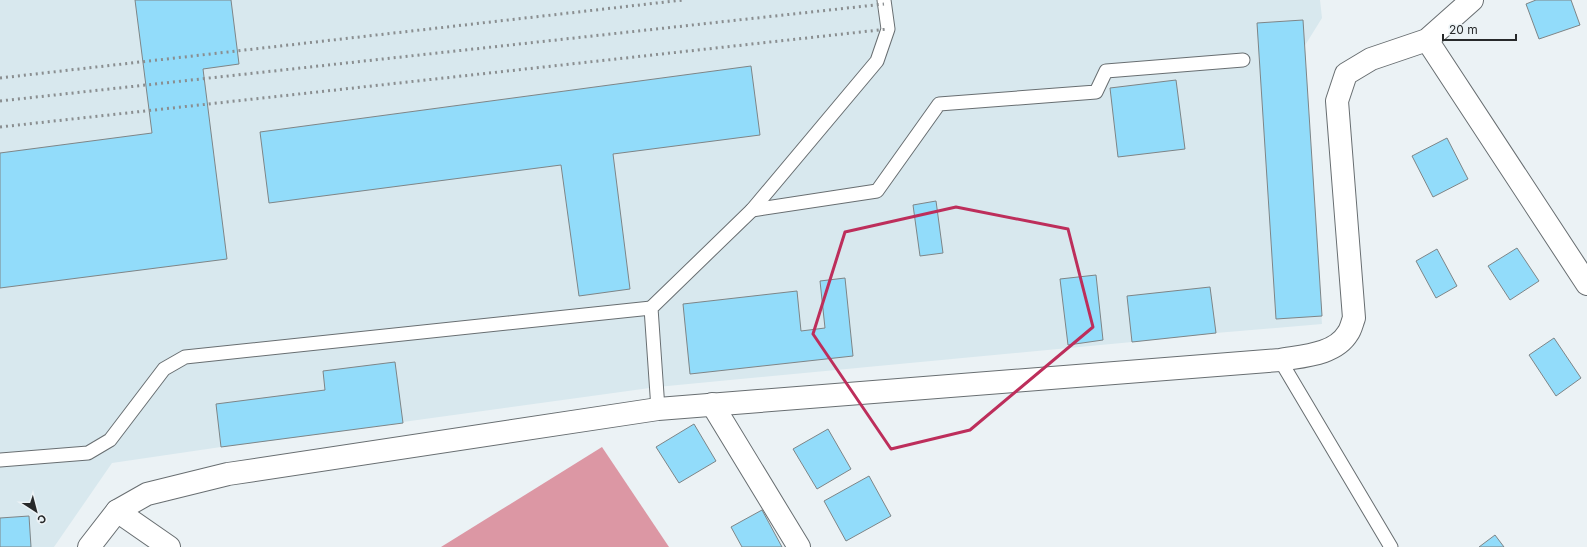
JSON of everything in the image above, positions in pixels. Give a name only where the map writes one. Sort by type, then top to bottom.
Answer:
[{"type":"street","points":[[89,547],[117,511],[147,494],[228,474],[658,409],[1280,360],[1322,353],[1336,345],[1348,333],[1354,318],[1337,101],[1346,74],[1371,59],[1427,40],[1472,0]]},
{"type":"street","points":[[1427,40],[1587,284]]},
{"type":"street","points":[[712,404],[799,547]]},
{"type":"street","points":[[117,511],[170,547]]},
{"type":"lane","points":[[0,460],[88,453],[110,440],[164,369],[185,357],[651,308],[752,210],[877,62],[888,29],[884,0]]},
{"type":"lane","points":[[752,210],[878,191],[939,104],[1096,92],[1106,71],[1242,60]]},
{"type":"lane","points":[[651,308],[658,409]]},
{"type":"lane","points":[[1280,360],[1391,547]]},
{"type":"highlighted area","points":[[956,207],[1068,229],[1093,327],[970,430],[891,449],[813,334],[845,232]]},
{"type":"shaded area","points":[[0,0],[1320,0],[1322,18],[1304,47],[1322,324],[657,387],[112,463],[54,547],[0,547]]},
{"type":"shaded area","points":[[602,447],[669,547],[441,547]]},
{"type":"building","points":[[135,0],[231,0],[239,64],[203,69],[227,259],[0,288],[0,153],[152,133]]},
{"type":"building","points":[[1536,0],[1571,0],[1580,25],[1539,39],[1526,4]]},
{"type":"building","points":[[1303,20],[1322,316],[1276,319],[1257,23]]},
{"type":"building","points":[[751,66],[760,135],[613,154],[630,289],[579,296],[561,165],[269,203],[260,132]]},
{"type":"building","points":[[1176,80],[1185,149],[1118,157],[1110,88]]},
{"type":"building","points":[[1447,138],[1468,179],[1433,197],[1412,156]]},
{"type":"building","points":[[936,201],[943,253],[920,256],[913,205]]},
{"type":"building","points":[[1517,248],[1539,281],[1510,300],[1488,266]]},
{"type":"building","points":[[1437,249],[1457,286],[1436,298],[1416,261]]},
{"type":"building","points":[[1096,275],[1103,340],[1068,345],[1060,279]]},
{"type":"building","points":[[845,278],[853,356],[690,374],[683,304],[797,291],[801,331],[825,328],[820,281]]},
{"type":"building","points":[[1210,287],[1216,333],[1132,342],[1127,296]]},
{"type":"building","points":[[1554,338],[1581,378],[1556,396],[1529,355]]},
{"type":"building","points":[[395,362],[403,423],[221,447],[216,404],[325,390],[323,371]]},
{"type":"building","points":[[694,424],[716,461],[679,483],[656,447]]},
{"type":"building","points":[[828,429],[851,469],[817,489],[793,449]]},
{"type":"building","points":[[869,476],[891,516],[846,541],[824,501]]},
{"type":"building","points":[[762,510],[782,547],[742,547],[731,527]]},
{"type":"building","points":[[29,516],[31,547],[0,547],[0,518]]},
{"type":"building","points":[[1495,535],[1504,547],[1479,547]]},
{"type":"railway","points":[[0,78],[683,0]]},
{"type":"railway","points":[[0,101],[884,4]]},
{"type":"railway","points":[[0,127],[888,29]]}]
